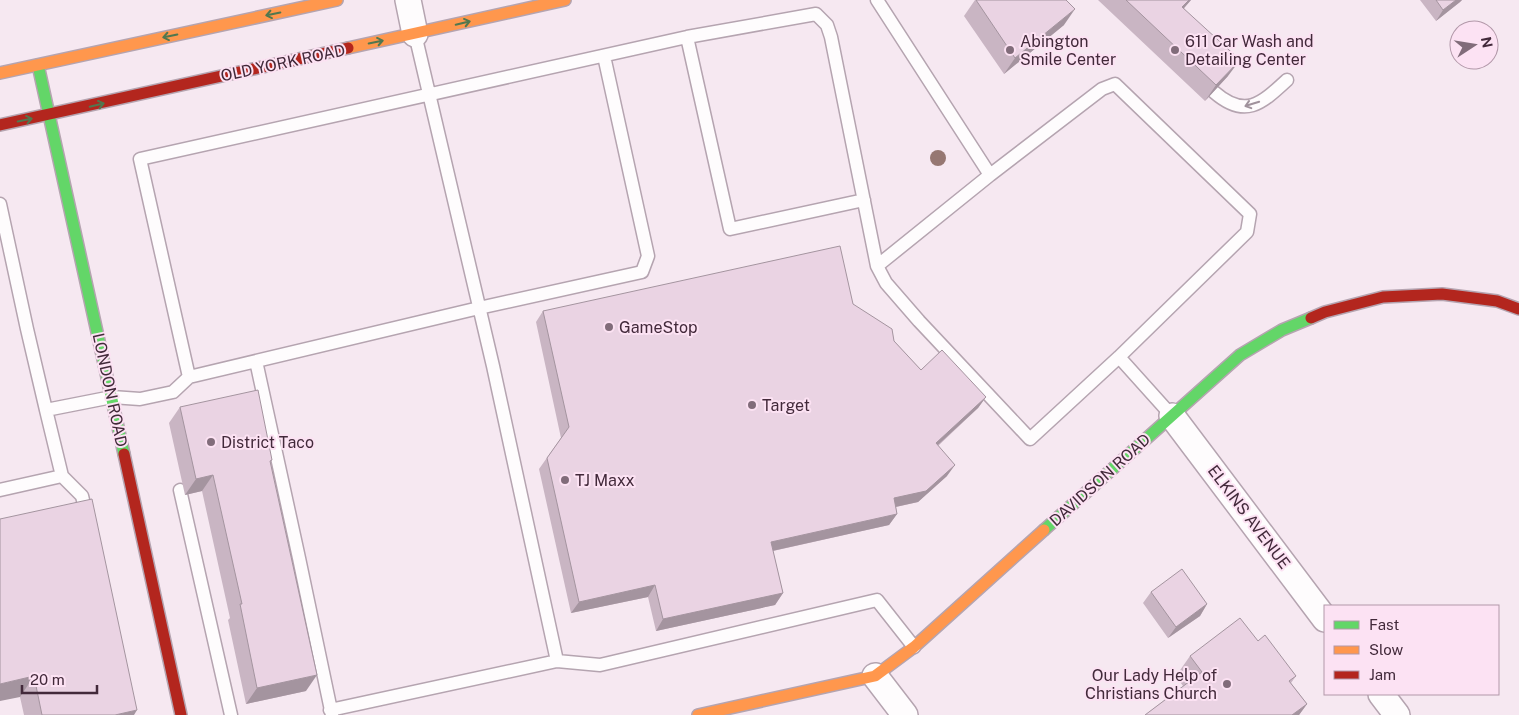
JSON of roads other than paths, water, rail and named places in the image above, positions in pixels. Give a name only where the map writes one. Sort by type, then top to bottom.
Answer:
[{"type":"main road","points":[[0,73],[337,0]]},
{"type":"main road","name":"OLD YORK ROAD","points":[[0,125],[566,0]]},
{"type":"main road","name":"LONDON ROAD","points":[[38,65],[181,715]]},
{"type":"main road","name":"DAVIDSON ROAD","points":[[698,715],[875,676],[914,647],[1240,355],[1282,330],[1325,312],[1384,297],[1442,294],[1497,301],[1519,309]]},
{"type":"street","points":[[408,0],[415,34]]},
{"type":"street","name":"ELKINS AVENUE","points":[[1172,416],[1324,618]]},
{"type":"street","points":[[875,676],[905,715]]},
{"type":"street","points":[[1382,695],[1397,715]]},
{"type":"lane","points":[[877,0],[990,176]]},
{"type":"lane","points":[[189,377],[140,159],[687,37],[816,14],[828,25],[877,266],[886,283],[914,315],[1030,439],[1119,357],[1247,232],[1250,214],[1115,84],[1102,89],[877,266]]},
{"type":"lane","points":[[415,34],[493,366],[557,661]]},
{"type":"lane","points":[[687,37],[730,230],[864,200]]},
{"type":"lane","points":[[46,410],[112,397],[140,399],[174,392],[189,377],[479,308],[642,272],[648,256],[604,56]]},
{"type":"lane","points":[[1214,92],[1225,101],[1237,107],[1251,106],[1267,98],[1287,80]]},
{"type":"lane","points":[[0,204],[26,329],[62,476],[82,496],[90,534]]},
{"type":"lane","points":[[1119,357],[1172,416]]},
{"type":"lane","points":[[256,361],[331,712],[557,661],[600,665],[877,600],[914,647]]},
{"type":"lane","points":[[0,490],[62,476]]},
{"type":"lane","points":[[180,490],[231,715]]},
{"type":"place","name":"Abington Smile Center","points":[[1010,50]]},
{"type":"place","name":"611 Car Wash and Detailing Center","points":[[1175,50]]},
{"type":"place","name":"GameStop","points":[[609,327]]},
{"type":"place","name":"Target","points":[[752,405]]},
{"type":"place","name":"District Taco","points":[[211,442]]},
{"type":"place","name":"TJ Maxx","points":[[565,480]]},
{"type":"place","name":"Our Lady Help of Christians Church","points":[[1227,684]]}]
